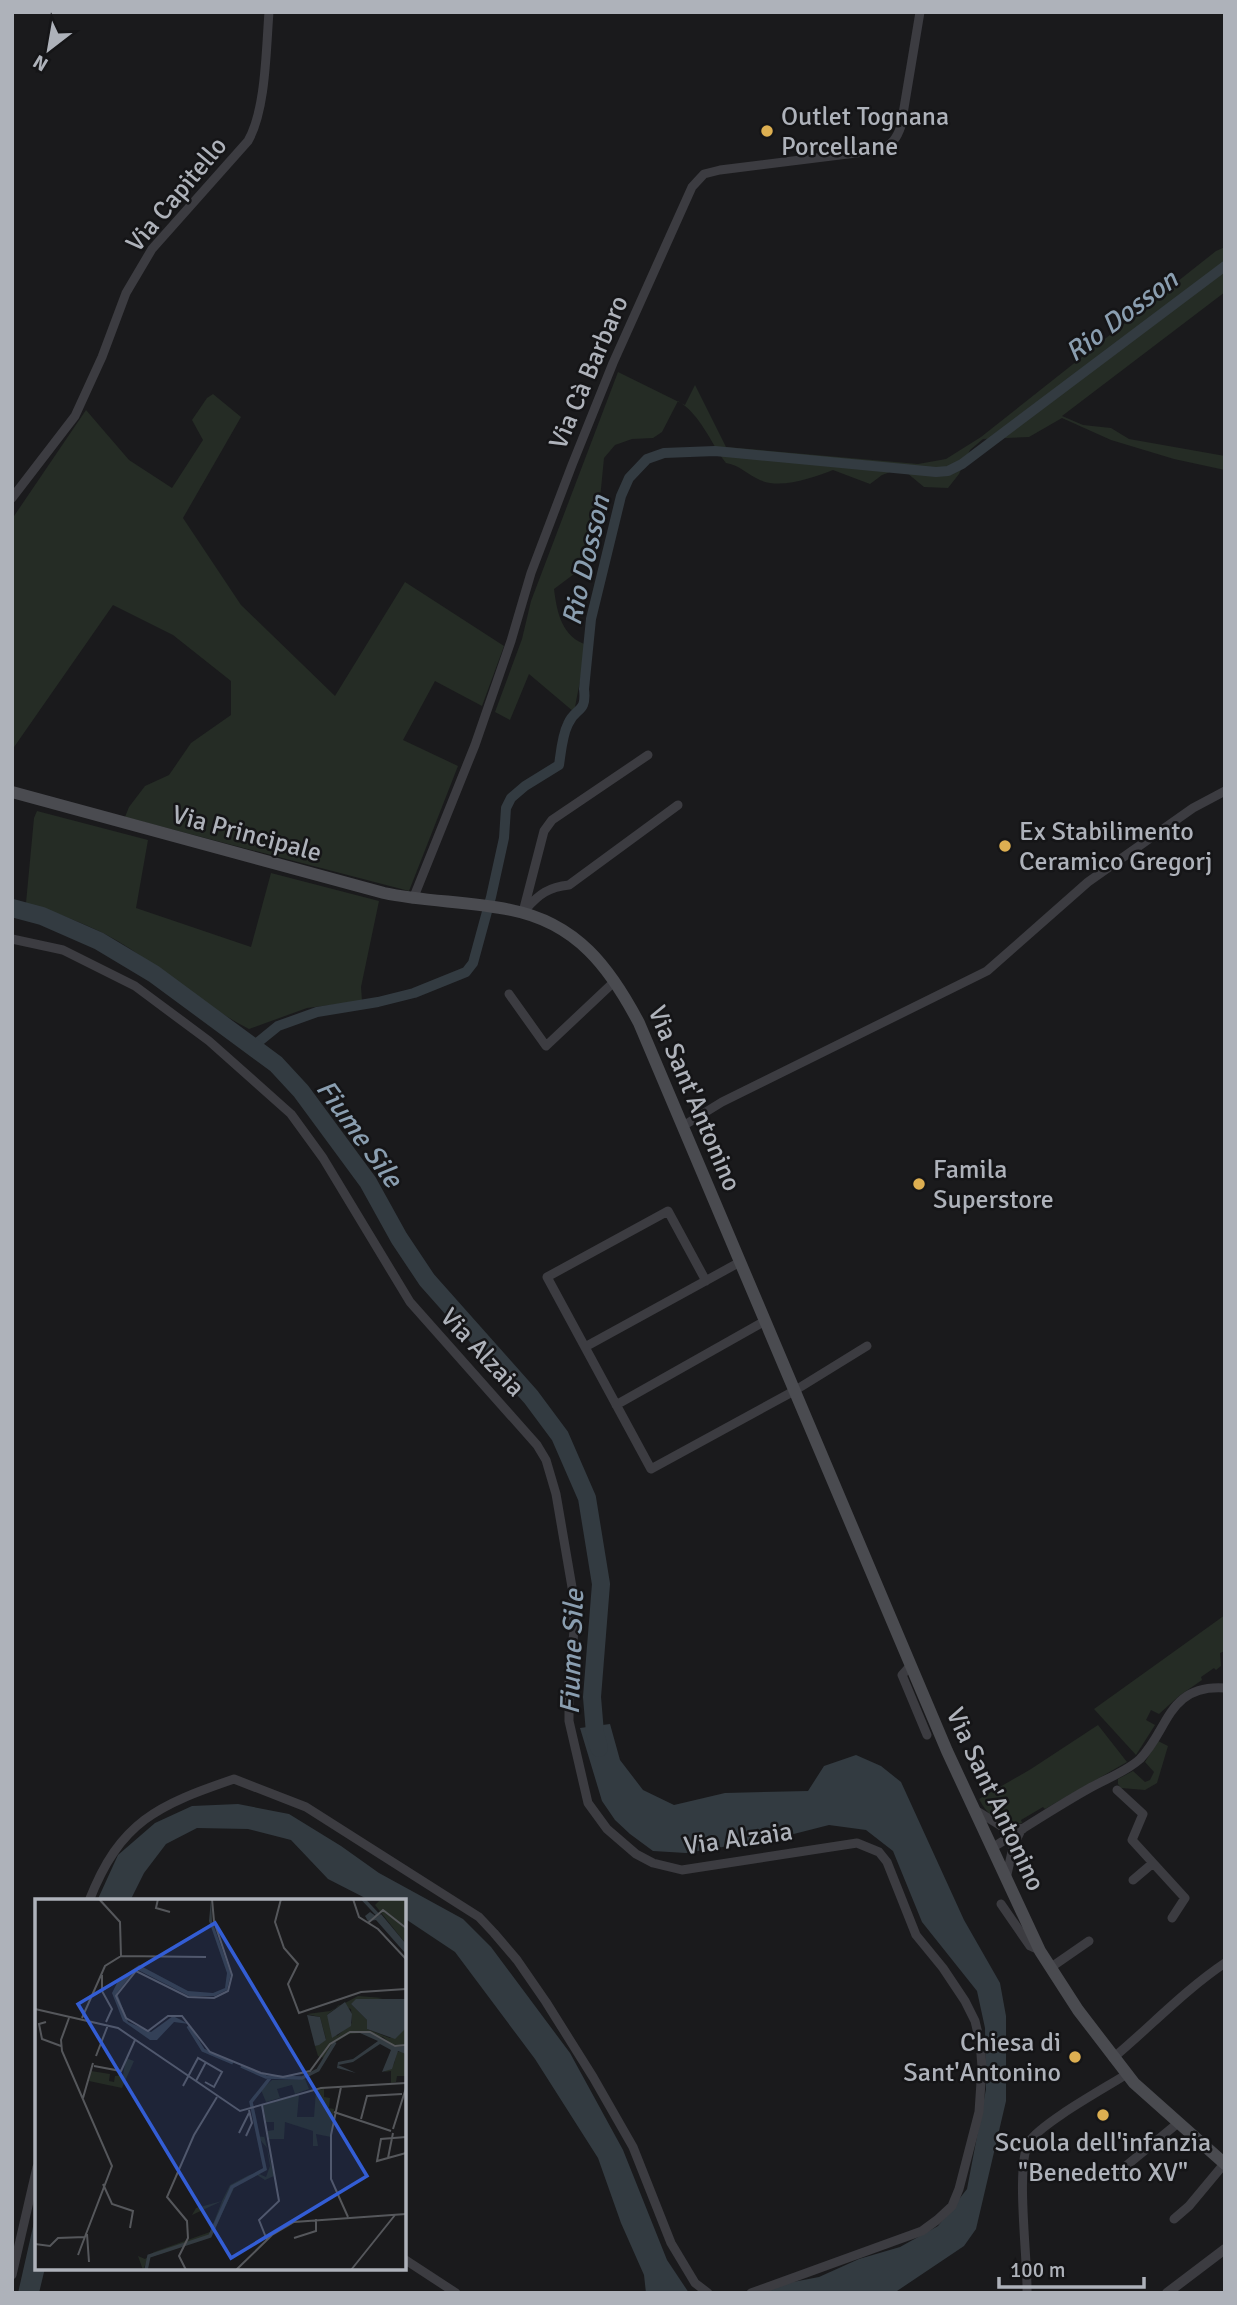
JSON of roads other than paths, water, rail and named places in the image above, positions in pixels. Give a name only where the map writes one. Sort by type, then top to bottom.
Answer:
[{"type":"main road","name":"Via Principale","points":[[12,792],[383,894],[473,905]]},
{"type":"main road","name":"Via Sant'Antonino","points":[[473,905],[523,912],[567,932],[588,948],[615,981],[639,1023],[911,1665],[1040,1951],[1113,2058],[1178,2123],[1225,2164]]},
{"type":"street","name":"Via Capitello","points":[[12,498],[75,416],[127,293],[152,249],[254,131],[262,87],[269,12]]},
{"type":"street","name":"Via Cà Barbaro","points":[[413,899],[475,745],[531,573],[572,465],[613,363],[688,194],[697,179],[704,174],[720,170],[880,150],[888,146],[896,138],[901,126],[920,12]]},
{"type":"street","points":[[523,912],[544,831],[552,820],[648,755]]},
{"type":"street","points":[[683,1126],[722,1102],[987,971],[1087,882],[1193,808],[1225,791]]},
{"type":"street","points":[[523,912],[545,891],[569,885],[678,805]]},
{"type":"street","name":"Via Alzaia","points":[[12,939],[63,950],[135,986],[209,1041],[291,1114],[323,1158],[410,1302],[537,1445],[546,1460],[556,1494],[573,1592],[574,1630],[569,1721],[588,1803],[607,1829],[636,1854],[653,1863],[682,1870],[835,1844],[857,1843],[869,1847],[879,1852],[887,1862],[916,1935],[965,2001],[975,2021],[980,2042],[981,2095],[969,2156],[952,2206],[922,2231],[751,2293]]},
{"type":"street","points":[[509,994],[547,1046],[615,981]]},
{"type":"street","points":[[706,1281],[667,1211],[547,1277],[651,1469],[794,1391],[867,1346]]},
{"type":"street","points":[[585,1347],[740,1262]]},
{"type":"street","points":[[616,1405],[765,1321]]},
{"type":"street","name":"Via Sant'Antonino","points":[[911,1665],[902,1675],[927,1735]]},
{"type":"street","points":[[992,1848],[1138,1760],[1167,1716],[1182,1699],[1202,1690],[1225,1688]]},
{"type":"street","points":[[90,1899],[102,1870],[114,1852],[151,1813],[190,1794],[234,1779],[306,1807],[345,1831],[383,1858],[479,1917],[517,1960],[563,2029],[633,2147],[671,2243],[685,2269],[695,2283],[708,2293]]},
{"type":"street","points":[[1117,1790],[1143,1814],[1132,1840],[1185,1898],[1172,1919]]},
{"type":"street","points":[[974,1809],[1001,1826],[1022,1830]]},
{"type":"street","points":[[1006,1879],[1013,1847],[1022,1830]]},
{"type":"street","points":[[1133,1880],[1153,1863]]},
{"type":"street","name":"Via Sant'Antonino","points":[[1001,1904],[1030,1945],[1040,1951]]},
{"type":"street","points":[[1050,1968],[1089,1941]]},
{"type":"street","points":[[1113,2058],[1207,1975],[1225,1963]]},
{"type":"street","points":[[1027,2293],[1023,2178],[1024,2158],[1030,2141],[1049,2124],[1127,2074]]},
{"type":"street","points":[[1121,2170],[1178,2123]]},
{"type":"street","name":"Via Sant'Antonino","points":[[1174,2219],[1189,2206],[1225,2164]]},
{"type":"street","points":[[12,2275],[35,2176]]},
{"type":"street","points":[[1167,2293],[1225,2249]]},
{"type":"street","points":[[406,2260],[456,2293]]},
{"type":"waterway","name":"Rio Dosson","points":[[252,1047],[278,1026],[317,1012],[414,993],[466,972],[473,963],[504,838],[506,808],[511,798],[525,786],[559,765],[566,729],[584,703],[591,619],[621,496],[629,478],[647,459],[664,453],[715,451],[948,471],[962,464],[1225,266]]},
{"type":"waterway","name":"Fiume Sile","points":[[12,908],[42,916],[99,941],[154,974],[276,1064],[301,1091],[368,1182],[399,1238],[427,1280],[531,1397],[560,1436],[587,1498],[601,1584],[592,1697],[599,1748]]},
{"type":"place","name":"Outlet Tognana Porcellane","points":[[767,131]]},
{"type":"place","name":"Ex Stabilimento Ceramico Gregorj","points":[[1005,846]]},
{"type":"place","name":"Famila Superstore","points":[[919,1184]]},
{"type":"place","name":"Chiesa di Sant'Antonino","points":[[1075,2057]]},
{"type":"place","name":"Scuola dell'infanzia \"Benedetto XV\"","points":[[1103,2115]]}]
